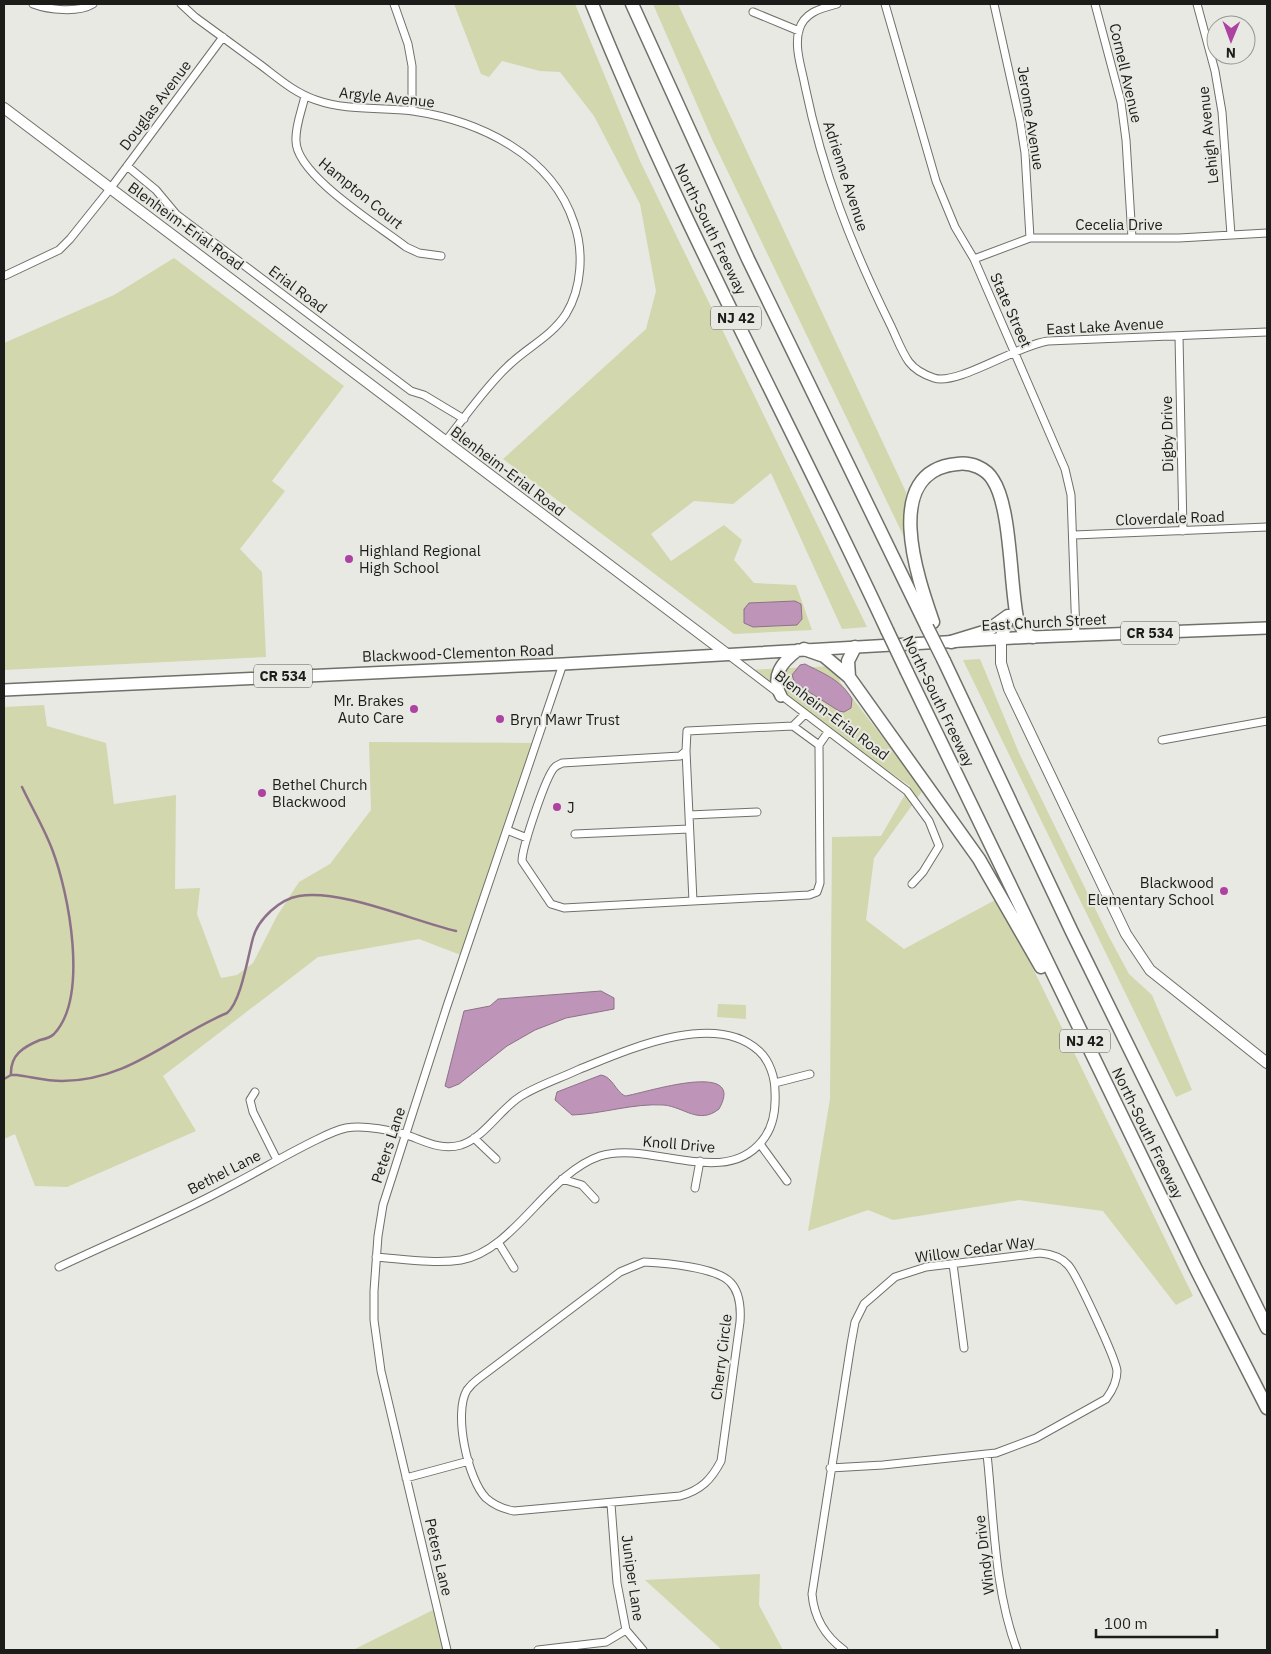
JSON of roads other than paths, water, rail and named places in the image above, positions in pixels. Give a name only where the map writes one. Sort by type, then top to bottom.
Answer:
[{"type":"highway","name":"North-South Freeway","points":[[592,4],[655,150],[829,505],[907,672],[1102,1077],[1195,1268],[1267,1408]]},
{"type":"highway","name":"North-South Freeway","points":[[632,4],[748,259],[931,627],[947,660],[952,680],[1068,923],[1267,1328]]},
{"type":"highway","points":[[931,627],[914,562],[910,514],[919,488],[936,469],[948,465],[970,464],[981,468],[994,481],[1000,492],[1004,510],[1014,598],[1020,627],[1025,634],[1033,637]]},
{"type":"highway","points":[[1001,639],[1014,598]]},
{"type":"highway","points":[[951,642],[987,631],[1008,616]]},
{"type":"highway","points":[[848,677],[848,662],[856,647]]},
{"type":"highway","points":[[801,650],[824,656],[848,677],[979,859],[1102,1077]]},
{"type":"main road","name":"Blenheim-Erial Road","points":[[4,108],[110,189],[166,228],[445,442],[727,654]]},
{"type":"main road","name":"East Church Street","points":[[913,644],[1076,635],[1267,628]]},
{"type":"main road","points":[[1001,639],[1001,663],[1009,689],[1126,934],[1142,960],[1163,981],[1267,1063]]},
{"type":"main road","name":"Blackwood-Clementon Road","points":[[4,690],[563,664],[913,644]]},
{"type":"main road","points":[[781,696],[777,684],[778,671],[783,661],[801,650]]},
{"type":"street","points":[[33,4],[64,10],[87,8],[93,4]]},
{"type":"street","name":"Argyle Avenue","points":[[181,4],[294,90],[305,96],[335,106],[412,111],[460,121],[502,140],[526,156],[549,177],[570,208],[578,234],[580,258],[578,285],[566,315],[531,349],[508,366],[445,442]]},
{"type":"street","points":[[394,4],[410,51],[412,111]]},
{"type":"street","points":[[753,12],[799,31],[804,20],[810,14],[820,8],[837,4]]},
{"type":"street","name":"State Street","points":[[885,4],[936,181],[956,227],[974,260],[1065,469],[1071,495],[1074,535],[1076,635]]},
{"type":"street","name":"Jerome Avenue","points":[[994,4],[1025,152],[1030,238]]},
{"type":"street","name":"Cornell Avenue","points":[[1095,4],[1121,102],[1126,140],[1132,238]]},
{"type":"street","name":"Lehigh Avenue","points":[[1198,4],[1215,70],[1222,112],[1231,235]]},
{"type":"street","name":"Adrienne Avenue","points":[[799,31],[798,50],[827,174],[840,215],[890,323]]},
{"type":"street","name":"Douglas Avenue","points":[[4,276],[59,250],[110,189],[223,37]]},
{"type":"street","name":"Hampton Court","points":[[305,96],[296,141],[298,155],[314,176],[406,247],[419,253],[441,256]]},
{"type":"street","name":"Erial Road","points":[[127,166],[156,190],[176,214],[411,391],[436,401],[464,419]]},
{"type":"street","name":"Cecelia Drive","points":[[974,260],[1030,238],[1132,238],[1267,233]]},
{"type":"street","name":"East Lake Avenue","points":[[890,323],[909,362],[921,373],[936,379],[956,377],[1014,351],[1048,341],[1267,332]]},
{"type":"street","name":"Digby Drive","points":[[1178,336],[1183,531]]},
{"type":"street","name":"Cloverdale Road","points":[[1074,535],[1267,527]]},
{"type":"street","name":"Blenheim-Erial Road","points":[[727,654],[907,792],[929,821],[937,836],[938,850],[912,884]]},
{"type":"street","name":"Peters Lane","points":[[447,1650],[379,1354],[374,1320],[376,1257],[384,1205],[406,1135],[563,664]]},
{"type":"street","points":[[793,726],[805,714]]},
{"type":"street","points":[[1162,740],[1267,720]]},
{"type":"street","points":[[693,901],[686,751],[687,731],[793,726],[819,745]]},
{"type":"street","points":[[686,751],[680,756],[562,763],[554,768],[548,778],[527,838],[522,861],[550,904],[555,907],[693,901],[809,895],[817,892],[820,883],[819,745],[828,732]]},
{"type":"street","points":[[689,815],[758,812]]},
{"type":"street","points":[[575,834],[689,828]]},
{"type":"street","points":[[507,830],[527,838]]},
{"type":"street","name":"Knoll Drive","points":[[376,1257],[462,1260],[488,1249],[498,1242],[562,1179],[598,1157],[612,1154],[700,1161],[732,1161],[746,1156],[760,1144],[769,1132],[774,1117],[775,1083],[769,1064],[760,1051],[742,1039],[700,1033],[664,1038],[617,1054],[518,1098],[474,1138],[463,1144],[438,1146],[424,1143],[406,1135]]},
{"type":"street","points":[[775,1083],[810,1074]]},
{"type":"street","points":[[255,1092],[250,1100],[253,1112],[278,1160]]},
{"type":"street","name":"Bethel Lane","points":[[59,1267],[224,1190],[278,1160],[344,1128],[366,1128],[406,1135]]},
{"type":"street","points":[[474,1138],[496,1159]]},
{"type":"street","points":[[760,1144],[787,1181]]},
{"type":"street","points":[[695,1188],[700,1161]]},
{"type":"street","points":[[562,1179],[582,1185],[595,1199]]},
{"type":"street","points":[[498,1242],[514,1268]]},
{"type":"street","name":"Willow Cedar Way","points":[[830,1468],[883,1466],[987,1454],[1014,1448],[1036,1438],[1106,1399],[1112,1390],[1116,1378],[1115,1358],[1069,1265],[1053,1255],[1040,1253],[926,1267],[895,1277],[864,1304],[855,1322],[851,1344],[830,1468],[812,1594],[814,1613],[820,1624],[844,1650]]},
{"type":"street","name":"Cherry Circle","points":[[644,1262],[699,1268],[723,1277],[729,1281],[737,1292],[741,1309],[721,1461],[705,1485],[693,1492],[611,1504],[514,1511],[501,1509],[486,1498],[479,1489],[469,1461],[461,1426],[463,1402],[467,1390],[478,1378],[620,1272],[644,1262]]},
{"type":"street","points":[[953,1264],[964,1348]]},
{"type":"street","name":"Windy Drive","points":[[987,1454],[1000,1578],[1009,1630],[1016,1650]]},
{"type":"street","points":[[406,1478],[469,1461]]},
{"type":"street","name":"Juniper Lane","points":[[611,1504],[617,1583],[626,1630],[644,1650]]},
{"type":"street","points":[[538,1650],[606,1642],[626,1630]]},
{"type":"waterway","points":[[11,1075],[11,1068],[15,1057],[23,1049],[54,1034],[65,1017],[71,996],[73,971],[73,944],[58,868],[45,833],[22,787]]},
{"type":"waterway","points":[[4,1079],[11,1075],[17,1075],[62,1081],[86,1079],[108,1074],[148,1056],[227,1013],[232,1007],[240,989],[256,931],[271,911],[284,901],[292,898],[316,895],[356,901],[456,931]]},
{"type":"place","name":"Highland Regional High School","points":[[349,559]]},
{"type":"place","name":"Mr. Brakes Auto Care","points":[[414,709]]},
{"type":"place","name":"Bryn Mawr Trust","points":[[500,719]]},
{"type":"place","name":"Bethel Church Blackwood","points":[[262,793]]},
{"type":"place","name":"J","points":[[557,807]]},
{"type":"place","name":"Blackwood Elementary School","points":[[1224,891]]}]
